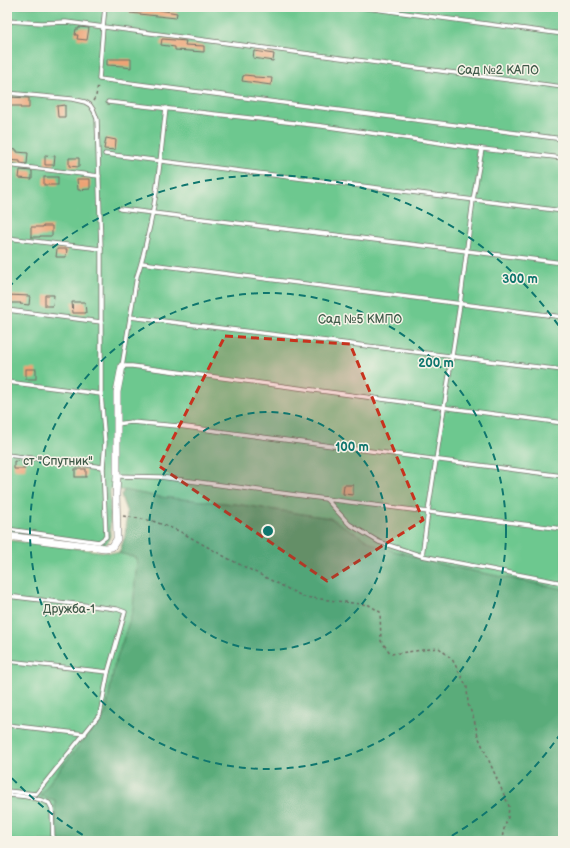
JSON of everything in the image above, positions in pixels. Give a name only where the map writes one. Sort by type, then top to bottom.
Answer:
[{"type":"street","points":[[7,536],[105,548],[112,547],[117,538],[117,392],[122,366]]},
{"type":"lane","points":[[105,7],[99,79],[563,139]]},
{"type":"lane","points":[[359,7],[563,34]]},
{"type":"lane","points":[[7,21],[42,23],[66,22],[563,86]]},
{"type":"lane","points":[[7,92],[72,99],[85,102],[90,105],[97,119],[101,394],[105,443],[103,467],[106,537],[99,542],[7,529]]},
{"type":"lane","points":[[108,102],[322,126],[482,149],[563,158]]},
{"type":"lane","points":[[166,108],[153,212],[142,263],[137,276],[122,366],[132,366],[563,423]]},
{"type":"lane","points":[[422,556],[443,407],[460,304],[473,200],[482,149]]},
{"type":"lane","points":[[105,154],[563,211]]},
{"type":"lane","points":[[7,165],[99,176]]},
{"type":"lane","points":[[120,209],[563,264]]},
{"type":"lane","points":[[7,238],[100,249]]},
{"type":"lane","points":[[142,263],[563,317]]},
{"type":"lane","points":[[7,310],[101,322]]},
{"type":"lane","points":[[130,317],[563,370]]},
{"type":"lane","points":[[7,382],[101,394]]},
{"type":"lane","points":[[117,424],[131,422],[178,426],[563,476]]},
{"type":"lane","points":[[7,455],[103,467]]},
{"type":"lane","points":[[117,476],[160,477],[326,500],[563,529]]},
{"type":"lane","points":[[326,500],[350,524],[379,542],[422,556],[563,583]]},
{"type":"lane","points":[[7,596],[117,609],[125,612],[108,672],[100,714],[36,794],[7,791]]},
{"type":"lane","points":[[7,661],[108,672]]},
{"type":"lane","points":[[7,725],[85,734]]},
{"type":"lane","points":[[7,795],[43,800],[49,803],[52,809],[53,841]]},
{"type":"path","points":[[90,105],[96,96],[99,79]]},
{"type":"path","points":[[117,515],[153,520],[179,531],[229,559],[304,597],[369,605],[380,612],[381,640],[390,654],[439,648],[452,659],[467,687],[468,704],[474,719],[478,736],[509,806],[502,841]]},
{"type":"highlighted area","points":[[225,336],[350,344],[423,520],[327,581],[159,466]]},
{"type":"green space","name":"Сад №5 КМПО","points":[[7,7],[563,7],[563,589],[447,566],[377,546],[330,518],[235,504],[159,497],[110,488],[110,539],[105,545],[7,534]]},
{"type":"green space","points":[[124,490],[159,497],[235,504],[330,518],[377,546],[447,566],[563,589],[563,841],[57,841],[55,800],[40,796],[106,713],[114,667],[133,610],[137,558],[119,553],[125,536],[127,513],[121,496]]},
{"type":"green space","name":"Дружба-1","points":[[7,540],[119,553],[137,558],[133,610],[114,667],[106,713],[52,779],[41,796],[55,799],[57,841],[7,841]]},
{"type":"building","points":[[147,8],[177,13],[176,18],[130,13],[131,9]]},
{"type":"building","points":[[79,27],[89,28],[87,40],[77,39],[78,35],[75,35],[76,29],[79,29]]},
{"type":"building","points":[[162,39],[186,41],[185,45],[204,46],[204,52],[175,50],[175,47],[161,45]]},
{"type":"building","points":[[254,51],[274,54],[273,61],[253,58]]},
{"type":"building","points":[[107,59],[131,59],[131,68],[107,65]]},
{"type":"building","points":[[244,75],[272,78],[271,85],[242,81]]},
{"type":"building","points":[[7,97],[29,98],[29,108],[7,106]]},
{"type":"building","points":[[65,105],[65,117],[58,117],[57,106]]},
{"type":"building","points":[[106,138],[116,140],[115,150],[104,149]]},
{"type":"building","points":[[8,149],[28,153],[27,164],[20,163],[20,161],[7,160]]},
{"type":"building","points":[[45,155],[55,156],[54,165],[45,165]]},
{"type":"building","points":[[69,158],[79,158],[79,167],[69,166]]},
{"type":"building","points":[[20,170],[32,171],[32,179],[19,178]]},
{"type":"building","points":[[44,177],[58,177],[58,185],[44,185]]},
{"type":"building","points":[[77,179],[90,179],[90,189],[78,190]]},
{"type":"building","points":[[52,226],[52,236],[31,237],[31,227]]},
{"type":"building","points":[[57,249],[67,249],[66,257],[56,257]]},
{"type":"building","points":[[7,295],[30,296],[29,305],[20,304],[21,303],[7,303]]},
{"type":"building","points":[[45,295],[54,295],[53,306],[45,306]]},
{"type":"building","points":[[72,302],[85,302],[86,313],[73,313]]},
{"type":"building","points":[[26,369],[36,369],[36,379],[26,379]]},
{"type":"building","points":[[14,461],[26,462],[25,469],[14,469]]},
{"type":"building","points":[[75,469],[86,469],[86,477],[75,477]]},
{"type":"building","points":[[344,485],[353,485],[353,495],[343,494]]},
{"type":"park label","name":"Сад №2 КАПО","points":[[498,70]]},
{"type":"park label","name":"ст \"Спутник\"","points":[[58,461]]}]
